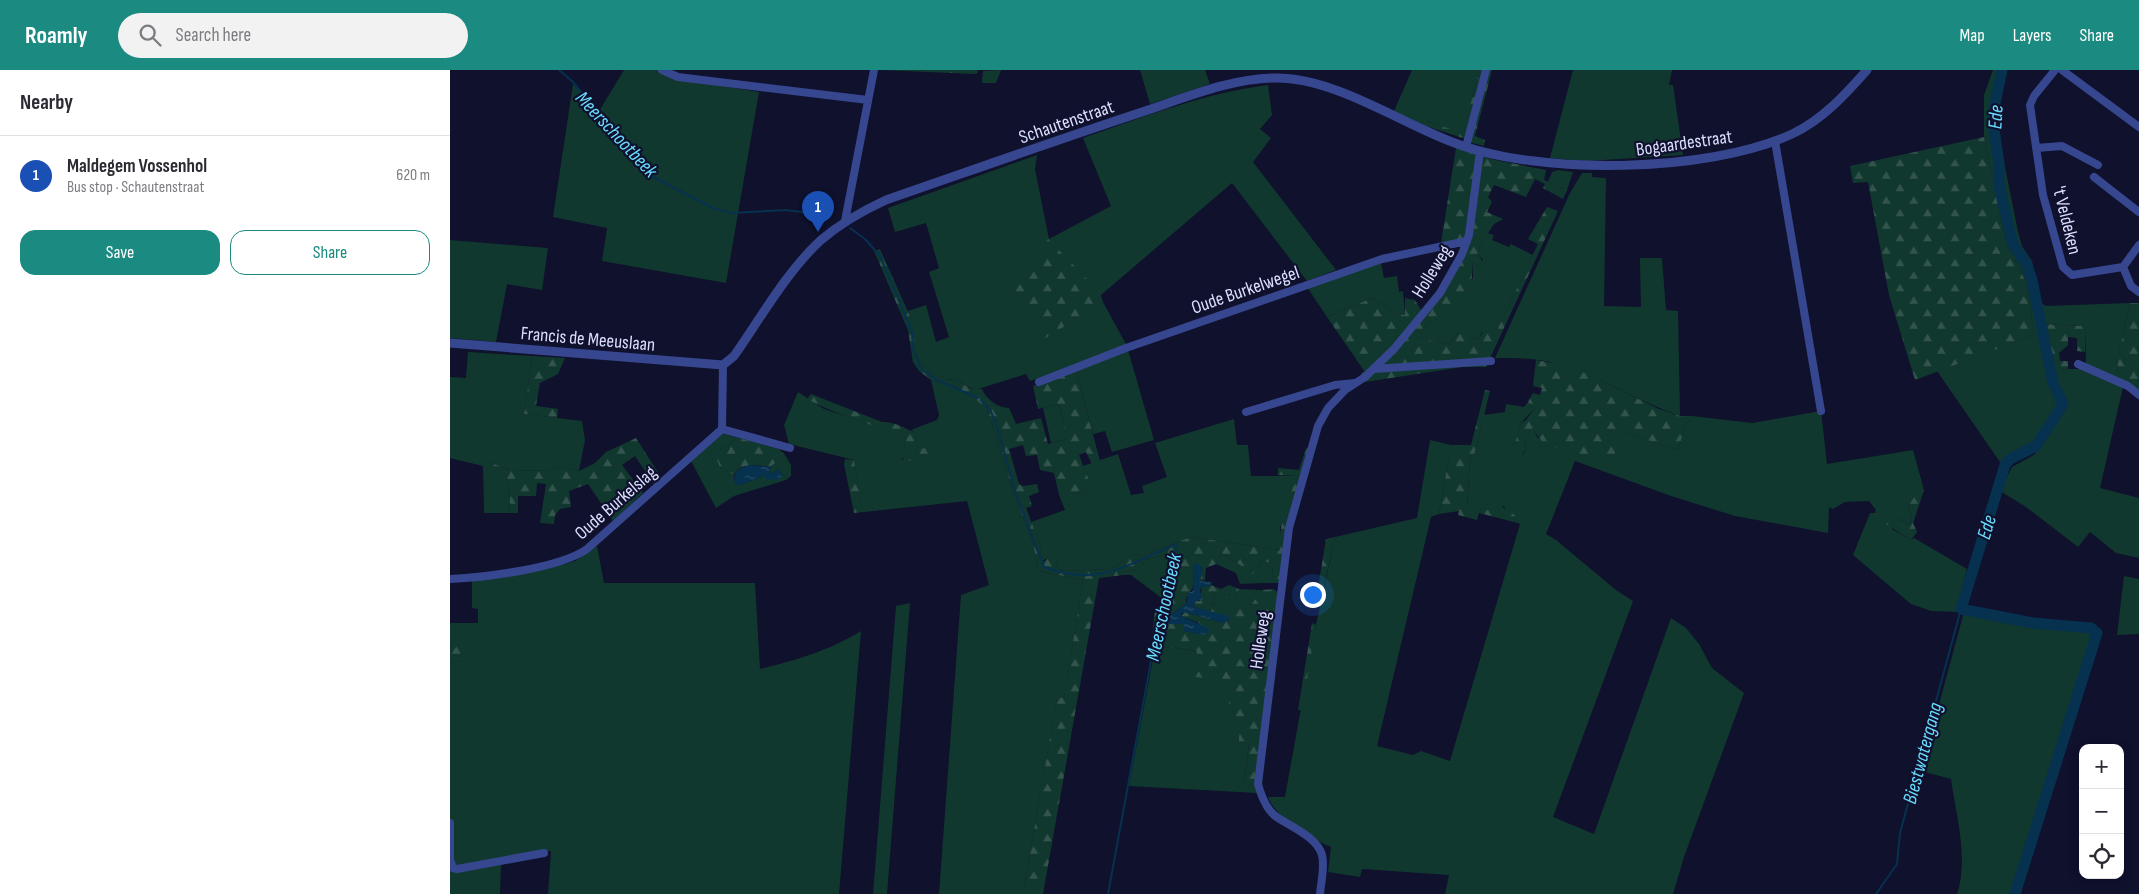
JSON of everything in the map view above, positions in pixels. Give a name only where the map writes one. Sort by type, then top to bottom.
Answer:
[{"type":"street","points":[[662,70],[678,77],[868,100]]},
{"type":"street","points":[[845,221],[874,70]]},
{"type":"street","points":[[1466,147],[1486,70]]},
{"type":"street","name":"Bogaardestraat","points":[[1480,151],[1581,166],[1631,165],[1708,156],[1752,148],[1794,133],[1820,116],[1838,102],[1867,70]]},
{"type":"street","name":"'t Veldeken","points":[[2055,70],[2034,96],[2030,106],[2043,195],[2063,267],[2072,275],[2123,267]]},
{"type":"street","points":[[2062,70],[2139,128]]},
{"type":"street","name":"Schautenstraat","points":[[723,365],[734,356],[801,262],[822,240],[845,221],[886,200],[1203,92],[1274,74],[1322,86],[1466,147],[1480,151]]},
{"type":"street","points":[[1775,141],[1821,411]]},
{"type":"street","points":[[2036,148],[2062,146],[2098,165]]},
{"type":"street","name":"Holleweg","points":[[1320,894],[1323,870],[1320,850],[1305,835],[1273,813],[1262,799],[1258,784],[1290,528],[1318,426],[1328,408],[1345,390],[1374,369],[1394,349],[1440,293],[1462,254],[1467,241],[1480,151]]},
{"type":"street","name":"'t Veldeken","points":[[2094,177],[2139,212]]},
{"type":"street","name":"Oude Burkelwegel","points":[[1039,382],[1126,348],[1382,259],[1467,241]]},
{"type":"street","points":[[2139,245],[2123,267],[2131,286],[2139,292]]},
{"type":"street","name":"Francis de Meeuslaan","points":[[450,343],[723,365]]},
{"type":"street","points":[[1374,369],[1491,361]]},
{"type":"street","points":[[2078,364],[2128,386],[2139,395]]},
{"type":"street","points":[[723,365],[722,429],[790,448]]},
{"type":"street","points":[[1246,412],[1335,385],[1358,382]]},
{"type":"street","name":"Oude Burkelslag","points":[[450,579],[548,565],[580,554],[722,429]]},
{"type":"street","points":[[450,823],[450,860],[453,868],[457,869],[544,853]]},
{"type":"green space","points":[[624,70],[657,70],[685,80],[759,92],[726,283],[602,261],[607,228],[553,217],[573,84],[599,111]]},
{"type":"green space","points":[[880,70],[977,70],[978,72],[976,74]]},
{"type":"green space","points":[[1001,70],[996,83],[982,83],[983,71]]},
{"type":"green space","points":[[1140,70],[1205,70],[1210,84],[1150,104]]},
{"type":"green space","points":[[1412,70],[1479,70],[1463,134],[1427,121],[1426,126],[1394,111]]},
{"type":"green space","points":[[1479,70],[1483,70],[1466,139],[1426,126],[1426,121],[1463,133]]},
{"type":"green space","points":[[1487,70],[1492,70],[1475,136],[1485,140],[1484,146],[1469,142]]},
{"type":"green space","points":[[1573,70],[1672,70],[1669,85],[1673,85],[1683,155],[1587,161],[1550,158]]},
{"type":"green space","points":[[1993,70],[2006,70],[1998,117],[2004,162],[2018,232],[2022,246],[2032,261],[2041,303],[2046,306],[2130,303],[2118,356],[2117,378],[2086,365],[2085,326],[2042,324],[2044,334],[2038,335],[2045,367],[2057,399],[2056,412],[2032,446],[2000,462],[1937,371],[2034,335],[2027,284],[2006,243],[1984,137],[1984,95]]},
{"type":"green space","points":[[1268,85],[1272,115],[1260,129],[1271,138],[1253,162],[1336,270],[1307,281],[1232,183],[1101,295],[1100,292],[1046,337],[1103,302],[1127,346],[1030,381],[1026,374],[975,390],[956,380],[943,379],[920,364],[916,354],[916,333],[908,311],[926,305],[936,342],[949,337],[929,272],[939,268],[926,223],[895,232],[888,208],[1037,155],[1035,169],[1049,239],[1111,206],[1083,138],[1197,100]]},
{"type":"green space","points":[[1984,137],[2006,243],[2027,284],[2034,335],[1915,380],[1889,295],[1868,182],[1853,183],[1850,166]]},
{"type":"green space","points":[[1456,148],[1495,160],[1546,170],[1544,180],[1567,190],[1563,199],[1543,188],[1545,184],[1535,179],[1526,197],[1494,185],[1488,197],[1492,202],[1487,212],[1503,219],[1494,224],[1488,233],[1484,233],[1478,254],[1484,264],[1479,268],[1473,262],[1471,287],[1463,300],[1443,319],[1437,319],[1423,328],[1420,337],[1450,344],[1464,324],[1469,325],[1469,337],[1475,340],[1479,338],[1485,329],[1496,332],[1538,244],[1528,239],[1547,207],[1558,211],[1486,367],[1462,367],[1365,382],[1361,373],[1365,372],[1327,317],[1372,298],[1399,314],[1405,315],[1405,298],[1415,300],[1424,315],[1470,239],[1441,243]]},
{"type":"green space","points":[[1558,170],[1573,172],[1567,190],[1548,182],[1552,172]]},
{"type":"green space","points":[[1582,173],[1592,173],[1592,177],[1606,178],[1604,306],[1641,307],[1640,258],[1662,258],[1666,310],[1678,311],[1680,416],[1590,376],[1560,365],[1520,358],[1495,358],[1570,193]]},
{"type":"green space","points":[[1484,232],[1494,235],[1492,240],[1509,247],[1511,244],[1533,255],[1496,332],[1482,332],[1479,338],[1475,340],[1458,332],[1450,344],[1420,337],[1423,328],[1437,319],[1473,278],[1473,262],[1479,268],[1483,260],[1478,254]]},
{"type":"green space","points":[[1048,239],[1100,292],[1103,302],[1046,338],[1014,293]]},
{"type":"green space","points":[[450,240],[548,248],[542,290],[507,284],[496,342],[450,338]]},
{"type":"green space","points":[[880,249],[917,333],[916,354],[920,364],[943,379],[956,380],[972,389],[982,389],[993,402],[1009,408],[1016,424],[1041,418],[1048,444],[1067,439],[1059,404],[1038,409],[1033,386],[1076,371],[1100,461],[1092,464],[1086,452],[1079,455],[1092,488],[1072,495],[1059,495],[1054,473],[1040,470],[1037,455],[1026,456],[1023,445],[1009,449],[1019,484],[1023,486],[1037,484],[1039,492],[1029,496],[1032,506],[1026,508],[1040,544],[1042,563],[1050,556],[1056,560],[1058,569],[1064,571],[1111,569],[1131,555],[1140,556],[1191,537],[1280,550],[1282,521],[1297,476],[1278,475],[1278,468],[1299,470],[1306,448],[1309,449],[1280,583],[1264,583],[1264,580],[1273,577],[1272,563],[1261,561],[1259,569],[1251,575],[1243,567],[1221,553],[1216,564],[1206,568],[1205,580],[1200,581],[1202,567],[1193,565],[1194,585],[1186,599],[1186,604],[1170,615],[1180,624],[1184,624],[1185,631],[1205,635],[1199,623],[1181,616],[1185,612],[1223,623],[1204,610],[1194,607],[1195,601],[1200,601],[1202,587],[1211,585],[1221,589],[1229,585],[1239,589],[1235,598],[1230,599],[1216,593],[1212,603],[1231,608],[1252,604],[1261,590],[1274,589],[1277,592],[1278,605],[1255,786],[1244,785],[1249,744],[1239,743],[1239,728],[1229,727],[1229,680],[1195,677],[1197,651],[1166,647],[1162,662],[1150,658],[1155,609],[1166,610],[1167,602],[1173,596],[1175,588],[1177,571],[1169,569],[1173,552],[1146,560],[1137,570],[1123,572],[1123,575],[1099,578],[1043,894],[1023,894],[1057,697],[1064,698],[1083,580],[1039,571],[1032,540],[1014,494],[988,411],[975,398],[954,386],[931,380],[919,371],[913,362],[908,330],[874,251]]},
{"type":"green space","points":[[1381,263],[1384,278],[1397,276],[1399,292],[1403,291],[1405,315],[1399,314],[1372,298],[1327,317],[1307,287]]},
{"type":"green space","points":[[2130,303],[2139,303],[2139,392],[2117,378],[2118,356]]},
{"type":"green space","points":[[2042,324],[2085,326],[2085,352],[2077,351],[2077,338],[2068,337],[2068,345],[2059,353],[2060,361],[2068,361],[2068,369],[2051,371]]},
{"type":"green space","points":[[1128,350],[1154,440],[1112,452],[1105,431],[1093,434],[1076,371]]},
{"type":"green space","points":[[468,352],[532,356],[524,414],[582,421],[585,440],[579,471],[559,466],[548,471],[510,470],[489,462],[506,476],[510,496],[509,513],[484,513],[483,466],[450,458],[450,377],[466,378]]},
{"type":"green space","points":[[532,356],[565,358],[558,374],[540,383],[536,406],[558,409],[557,418],[524,414]]},
{"type":"green space","points":[[1536,360],[1559,364],[1585,373],[1659,409],[1680,416],[1692,416],[1686,424],[1678,450],[1622,432],[1612,463],[1544,444],[1532,428],[1524,444],[1527,448],[1520,458],[1512,457],[1510,448],[1515,443],[1521,423],[1526,420],[1534,409],[1528,402],[1533,393],[1540,395],[1542,388],[1533,386]]},
{"type":"green space","points":[[2084,369],[2123,387],[2100,488],[2139,498],[2139,558],[2116,553],[2090,532],[2078,547],[2026,507],[2000,491],[2012,467],[2034,455],[2063,413],[2063,397],[2051,371]]},
{"type":"green space","points":[[931,380],[963,390],[983,404],[988,411],[1014,494],[1032,540],[1039,571],[1083,580],[1064,699],[1057,698],[1023,894],[939,894],[961,595],[989,585],[967,501],[873,511],[872,507],[862,509],[854,460],[789,444],[784,425],[798,392],[824,409],[882,428],[906,439],[902,460],[918,450],[915,433],[911,430],[937,420],[939,415]]},
{"type":"green space","points":[[1485,390],[1490,391],[1474,456],[1470,457],[1467,505],[1488,510],[1493,506],[1500,505],[1516,516],[1514,522],[1479,513],[1477,520],[1458,515],[1459,511],[1439,514],[1451,445],[1471,445]]},
{"type":"green space","points":[[811,394],[882,422],[903,427],[915,433],[918,450],[931,446],[933,451],[931,454],[906,462],[902,457],[906,439],[819,405],[807,399]]},
{"type":"green space","points":[[1528,402],[1534,409],[1521,423],[1515,443],[1510,448],[1523,455],[1527,448],[1524,444],[1532,427],[1538,438],[1622,432],[1678,450],[1686,424],[1692,416],[1752,423],[1821,411],[1827,464],[1913,450],[1924,490],[1919,490],[1908,506],[1911,514],[1910,524],[1897,519],[1892,529],[1911,540],[1914,538],[1967,569],[1956,612],[1931,611],[1911,604],[1853,555],[1870,513],[1875,513],[1876,510],[1869,501],[1845,502],[1833,509],[1829,507],[1828,533],[1735,516],[1671,496],[1575,461],[1546,534],[1556,540],[1616,590],[1633,601],[1553,817],[1594,834],[1671,618],[1686,628],[1699,644],[1712,668],[1744,693],[1684,857],[1673,894],[1445,894],[1449,875],[1362,869],[1360,877],[1328,872],[1331,847],[1314,839],[1286,820],[1272,805],[1268,797],[1285,797],[1316,625],[1335,537],[1417,518],[1430,440],[1451,445],[1439,514],[1431,517],[1377,746],[1413,755],[1421,751],[1450,761],[1520,524],[1514,522],[1516,516],[1507,511],[1504,506],[1488,510],[1467,506],[1470,457],[1474,456],[1484,415],[1505,412],[1506,404],[1524,407]]},
{"type":"green space","points":[[1059,404],[1067,439],[1051,443],[1043,408]]},
{"type":"green space","points":[[1234,419],[1237,445],[1248,445],[1251,476],[1297,476],[1280,528],[1280,550],[1191,537],[1140,556],[1131,555],[1111,569],[1064,571],[1058,569],[1056,560],[1047,558],[1041,562],[1040,544],[1031,522],[1065,510],[1059,495],[1072,495],[1092,488],[1083,466],[1118,454],[1131,495],[1144,493],[1142,486],[1167,477],[1155,443]]},
{"type":"green space","points":[[722,433],[735,437],[731,444],[721,449],[720,467],[734,475],[734,480],[740,485],[766,475],[783,475],[777,469],[773,474],[769,472],[772,464],[785,455],[791,465],[791,476],[786,480],[734,496],[716,508],[691,461]]},
{"type":"green space","points":[[735,437],[779,449],[785,455],[770,467],[745,466],[734,475],[720,467],[717,460],[721,449],[731,444]]},
{"type":"green space","points":[[636,438],[661,477],[653,483],[635,456],[622,465],[643,493],[613,521],[588,484],[569,491],[571,507],[560,509],[555,515],[554,524],[540,523],[546,484],[537,483],[536,496],[518,496],[518,513],[509,513],[510,496],[506,476],[489,470],[488,467],[489,462],[510,470],[548,471],[559,466],[579,471],[595,463],[606,452]]},
{"type":"green space","points":[[845,459],[854,460],[862,508],[872,507],[873,511],[854,513],[844,464]]},
{"type":"green space","points":[[1919,490],[1924,490],[1913,523],[1917,532],[1911,540],[1886,524],[1891,517],[1910,524],[1911,514],[1908,506]]},
{"type":"green space","points":[[1335,537],[1322,595],[1317,594],[1326,539]]},
{"type":"green space","points":[[597,546],[604,583],[755,583],[760,669],[812,654],[861,631],[839,894],[548,894],[551,851],[478,864],[453,865],[450,820],[450,664],[466,660],[450,638],[450,623],[478,623],[478,609],[472,608],[472,581],[565,564],[575,561]]},
{"type":"green space","points":[[1173,552],[1169,568],[1173,570],[1169,572],[1172,591],[1175,590],[1172,599],[1167,602],[1131,575],[1123,575],[1123,572],[1137,570],[1146,560]]},
{"type":"green space","points":[[1221,553],[1243,567],[1259,569],[1261,561],[1272,563],[1273,577],[1264,580],[1264,583],[1240,584],[1236,573],[1216,564]]},
{"type":"green space","points":[[2124,576],[2139,579],[2139,634],[2117,635]]},
{"type":"green space","points":[[1239,589],[1261,590],[1252,604],[1226,608],[1212,603],[1216,593],[1235,598]]},
{"type":"green space","points":[[910,603],[887,894],[873,894],[896,606]]},
{"type":"green space","points":[[1964,612],[2033,626],[2088,632],[2093,636],[2010,894],[1957,894],[1962,866],[1962,852],[1951,779],[1921,771]]},
{"type":"green space","points":[[1312,623],[1316,625],[1302,710],[1298,710]]},
{"type":"green space","points":[[450,638],[461,643],[466,660],[450,664]]},
{"type":"green space","points":[[1165,647],[1197,651],[1229,680],[1229,726],[1239,728],[1249,743],[1244,785],[1255,786],[1257,793],[1129,786],[1153,659],[1162,661]]},
{"type":"green space","points":[[501,863],[500,894],[450,894],[450,868]]},
{"type":"water","points":[[749,465],[770,467],[769,472],[773,474],[777,469],[783,475],[779,479],[766,480],[766,475],[740,485],[735,484],[735,474]]},
{"type":"water","points":[[1198,563],[1202,567],[1200,581],[1212,582],[1211,585],[1202,587],[1200,591],[1203,600],[1195,601],[1194,607],[1229,616],[1230,620],[1223,623],[1185,612],[1181,614],[1181,616],[1208,628],[1209,632],[1205,635],[1184,631],[1184,624],[1165,624],[1163,622],[1186,604],[1189,592],[1192,592],[1194,585],[1193,565]]},
{"type":"water","points":[[1177,571],[1175,588],[1169,591],[1165,580],[1169,572]]},
{"type":"waterway","name":"Meerschootbeek","points":[[559,70],[572,81],[653,177],[715,209],[732,213],[786,210],[825,215]]},
{"type":"waterway","name":"Ede","points":[[2002,70],[1992,118],[1999,163],[1999,186],[2013,244],[2027,265],[2032,280],[2053,383],[2063,404],[2036,446],[2010,459],[2005,465],[1961,609],[2033,623],[2091,628],[2097,633],[2015,894]]},
{"type":"waterway","name":"Meerschootbeek","points":[[850,228],[865,239],[880,256],[912,331],[913,349],[921,369],[937,380],[978,398]]},
{"type":"waterway","name":"Meerschootbeek","points":[[981,400],[990,410],[996,423],[1016,494],[1044,567],[1063,573],[1097,574],[1127,566],[1177,544],[1171,571]]},
{"type":"waterway","name":"Meerschootbeek","points":[[1108,894],[1151,661],[1167,588]]},
{"type":"waterway","name":"Biestwatergang","points":[[1876,894],[1897,864],[1900,833],[1961,609]]},
{"type":"place","name":"Maldegem Vossenhol","points":[[818,232]]}]
